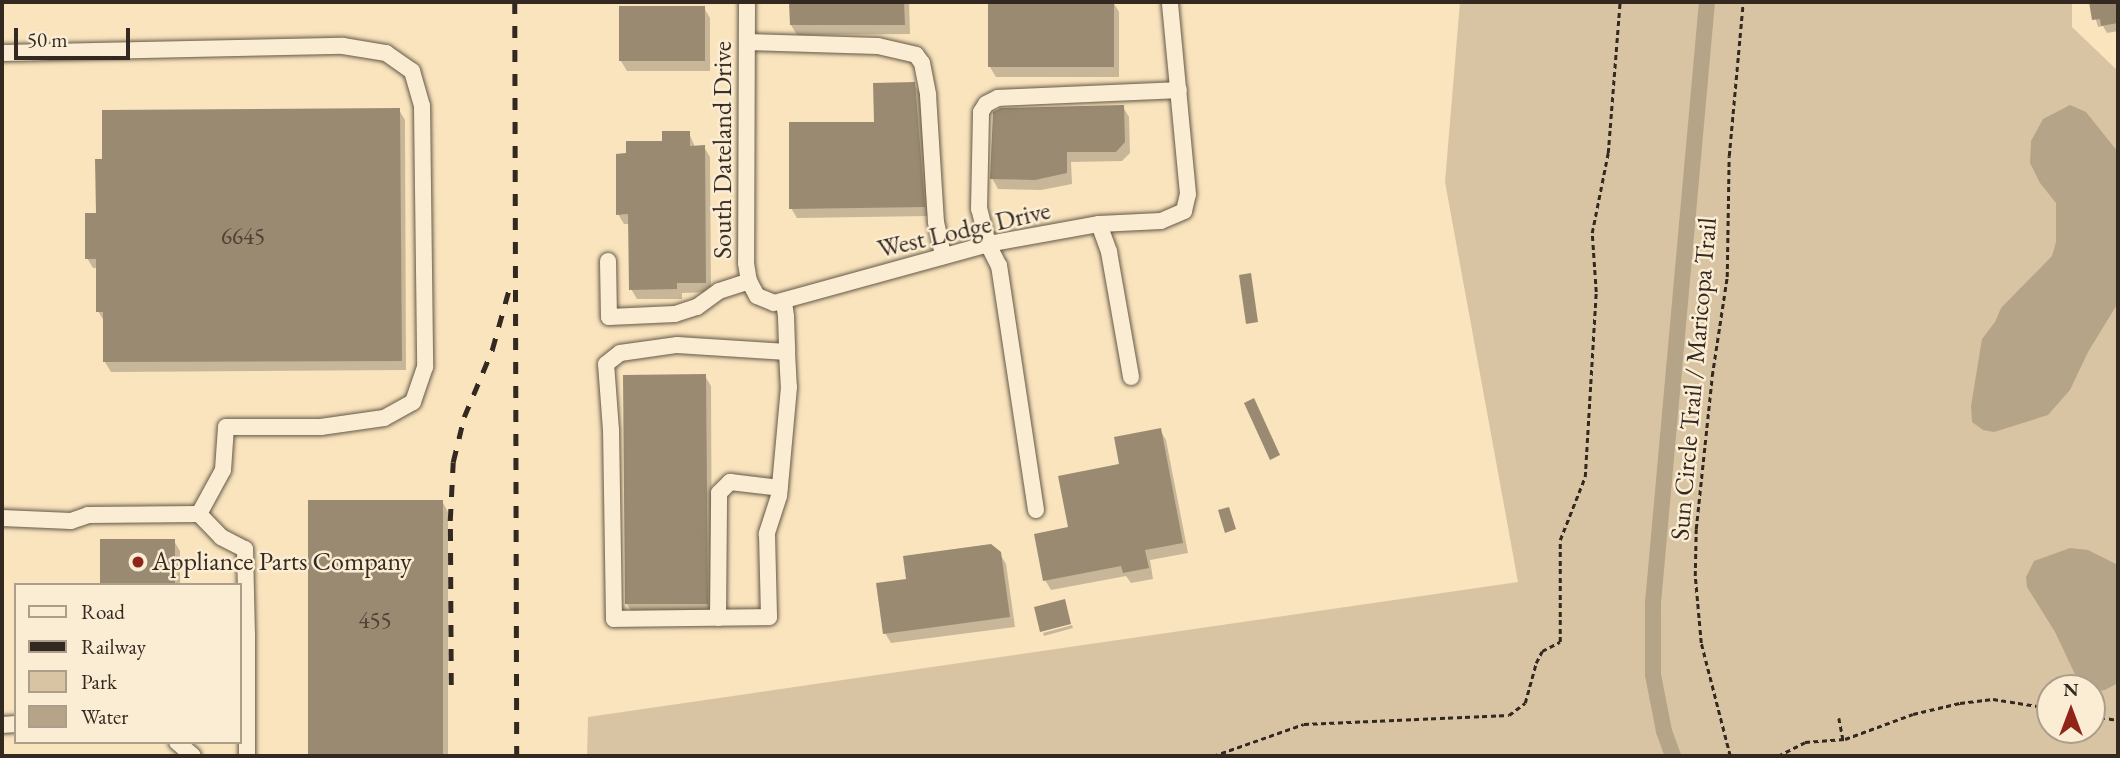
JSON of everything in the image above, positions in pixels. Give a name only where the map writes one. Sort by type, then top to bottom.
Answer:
[{"type":"street","name":"South Dateland Drive","points":[[747,2],[746,263],[749,281],[757,296]]},
{"type":"street","points":[[1036,510],[999,267],[988,244],[979,209],[981,112],[986,104],[998,98],[1179,90],[1170,2]]},
{"type":"street","points":[[747,42],[878,46],[916,54],[922,63],[928,95],[936,222],[943,256]]},
{"type":"street","points":[[2,53],[343,46],[386,54],[412,71],[422,106],[425,367],[413,402],[384,418],[321,427],[226,427],[223,470],[199,514]]},
{"type":"street","name":"West Lodge Drive","points":[[757,296],[774,303],[785,302],[988,244],[1099,225],[1161,221],[1184,211],[1188,194],[1179,90]]},
{"type":"street","points":[[1099,225],[1109,252],[1131,377]]},
{"type":"street","points":[[608,261],[609,317],[675,314],[697,307],[719,291],[749,281]]},
{"type":"street","points":[[785,302],[788,352],[789,398],[780,488],[766,534],[769,617],[614,619],[606,364],[620,353],[677,345],[788,352]]},
{"type":"street","points":[[718,618],[719,493],[730,482],[780,488]]},
{"type":"street","points":[[2,518],[71,521],[88,515],[199,514],[221,537],[245,549],[243,638],[247,756]]},
{"type":"street","points":[[179,744],[193,756]]},
{"type":"path","points":[[1213,756],[1304,724],[1509,715],[1525,703],[1542,651],[1560,642],[1560,540],[1585,477],[1596,292],[1592,233],[1608,153],[1620,2]]},
{"type":"path","name":"Sun Circle Trail / Maricopa Trail","points":[[1730,756],[1701,643],[1695,576],[1696,529],[1712,376],[1727,277],[1729,156],[1743,2]]},
{"type":"path","points":[[1778,756],[1805,742],[1843,739],[1921,712],[1975,701],[2007,701],[2036,706]]},
{"type":"path","points":[[1839,718],[1843,739]]},
{"type":"green space","points":[[1460,2],[2072,2],[2072,27],[2118,71],[2118,756],[587,756],[588,717],[1518,582],[1445,182]]},
{"type":"water","points":[[2070,105],[2086,112],[2118,152],[2118,303],[2088,352],[2070,390],[2048,415],[1994,432],[1983,430],[1972,422],[1971,406],[1982,339],[1995,322],[2001,308],[2052,256],[2056,242],[2056,203],[2040,183],[2030,163],[2031,141],[2043,119]]},
{"type":"water","points":[[2070,548],[2088,550],[2118,565],[2118,683],[2106,689],[2106,674],[2075,674],[2055,632],[2027,587],[2026,577],[2034,561]]},
{"type":"building","points":[[789,2],[904,2],[905,25],[790,25]]},
{"type":"building","points":[[988,2],[1114,2],[1114,67],[988,67]]},
{"type":"building","points":[[2089,2],[2118,2],[2118,23],[2101,26],[2100,19],[2092,20]]},
{"type":"building","points":[[619,6],[705,6],[705,61],[619,61]]},
{"type":"building","points":[[915,82],[925,207],[789,209],[789,122],[874,122],[873,83]]},
{"type":"building","points":[[1124,105],[1125,142],[1116,152],[1067,152],[1067,173],[1035,180],[990,179],[993,112],[1001,108]]},
{"type":"building","points":[[400,108],[402,361],[103,362],[103,312],[96,312],[96,259],[85,259],[85,213],[96,213],[95,159],[102,159],[102,110]]},
{"type":"building","points":[[662,131],[690,131],[690,146],[705,145],[706,283],[677,283],[677,289],[629,290],[628,214],[616,215],[616,154],[626,153],[626,141],[662,141]]},
{"type":"building","points":[[1251,273],[1258,322],[1246,324],[1239,275]]},
{"type":"building","points":[[706,374],[708,604],[625,604],[623,375]]},
{"type":"building","points":[[1254,398],[1280,455],[1270,460],[1244,403]]},
{"type":"building","points":[[1161,428],[1183,543],[1145,550],[1149,568],[1123,573],[1121,566],[1043,581],[1034,534],[1068,527],[1058,476],[1119,464],[1114,437]]},
{"type":"building","points":[[308,500],[443,500],[443,756],[308,756]]},
{"type":"building","points":[[1229,507],[1236,529],[1225,533],[1218,510]]},
{"type":"building","name":"Appliance Parts Company","points":[[100,539],[175,539],[175,583],[100,583]]},
{"type":"building","points":[[991,544],[1001,552],[1010,617],[883,634],[876,583],[906,579],[903,556]]},
{"type":"building","points":[[1065,599],[1071,624],[1040,632],[1034,607]]},
{"type":"waterway","points":[[1673,756],[1664,731],[1653,675],[1653,603],[1707,2]]},
{"type":"railway","points":[[515,2],[517,756]]},
{"type":"railway","points":[[451,685],[450,521],[453,462],[464,417],[492,350],[509,289]]},
{"type":"place","name":"Appliance Parts Company","points":[[138,562]]}]
